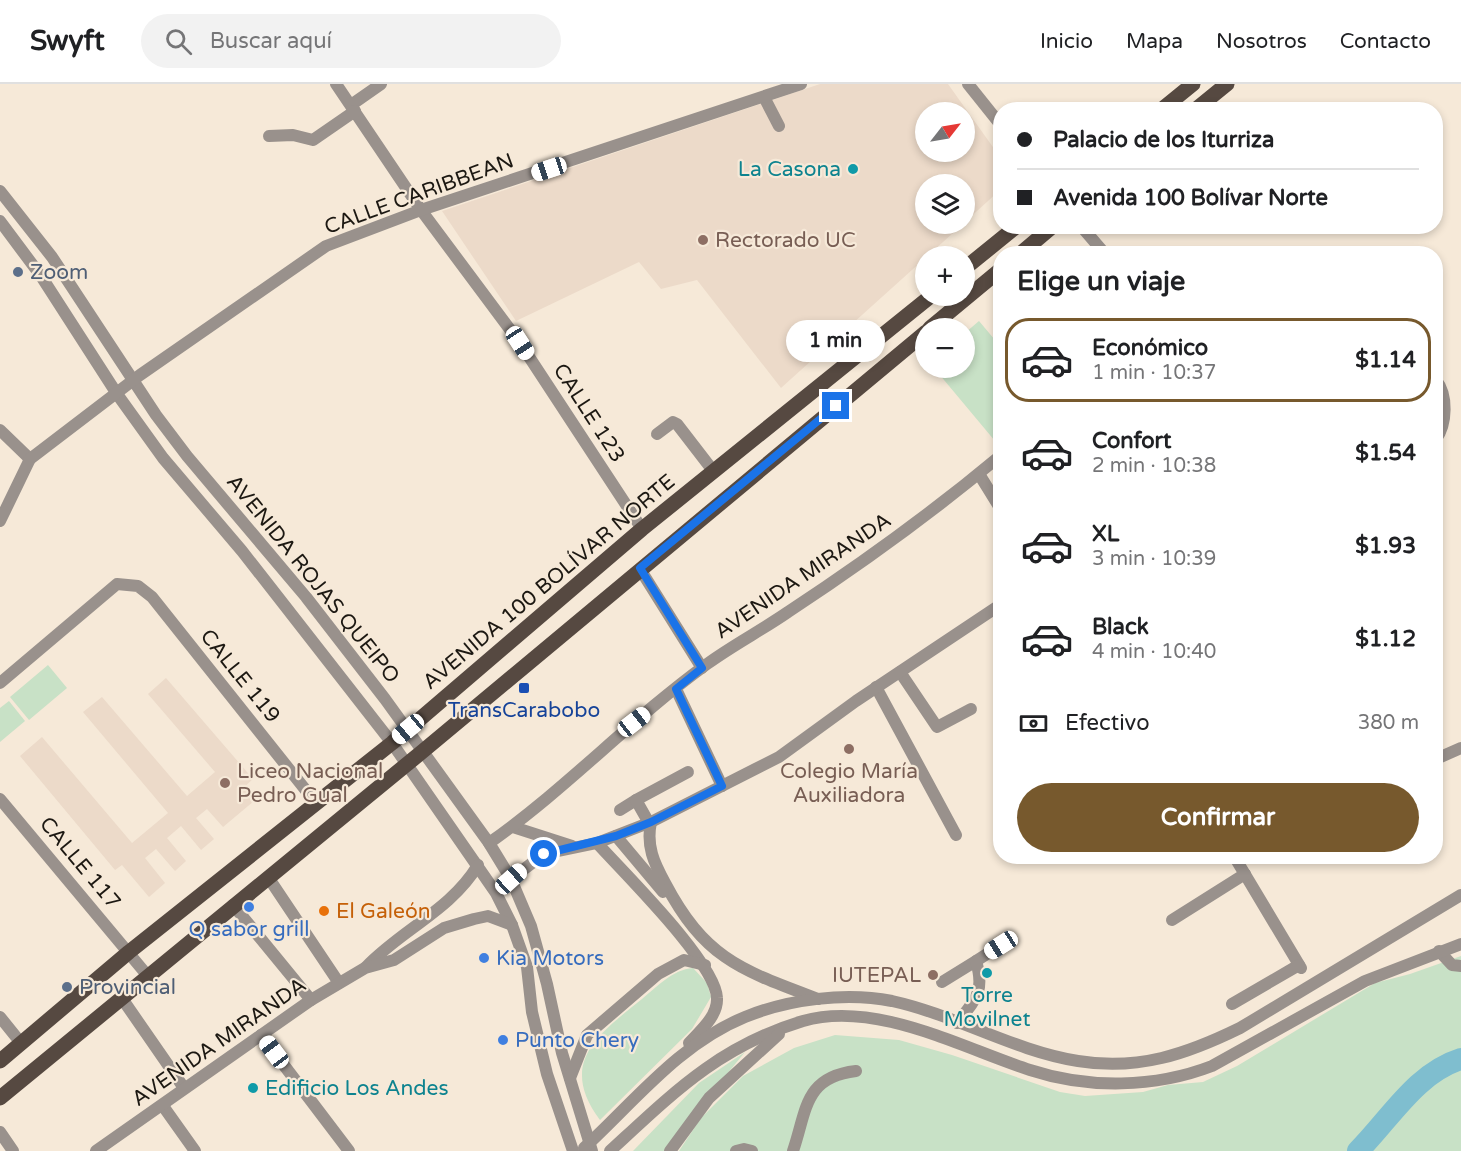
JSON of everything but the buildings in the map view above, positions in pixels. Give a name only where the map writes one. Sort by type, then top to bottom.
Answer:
[{"type":"main road","points":[[1204,102],[1227,84]]},
{"type":"main road","points":[[1170,102],[1189,85]]},
{"type":"main road","points":[[975,260],[1007,234]]},
{"type":"main road","points":[[1029,246],[1044,234]]},
{"type":"main road","points":[[942,318],[993,276]]},
{"type":"main road","name":"AVENIDA 100 BOLÍVAR NORTE","points":[[0,1061],[129,952],[408,729],[642,530],[920,306]]},
{"type":"main road","points":[[0,1098],[147,975],[423,751],[915,341]]},
{"type":"street","name":"CALLE 123","points":[[336,84],[421,210],[520,343],[642,530]]},
{"type":"street","points":[[269,136],[293,135],[313,140],[381,84]]},
{"type":"street","name":"CALLE CARIBBEAN","points":[[30,459],[134,381],[326,246],[421,210],[801,84]]},
{"type":"street","points":[[968,84],[993,115]]},
{"type":"street","points":[[1189,85],[1196,102]]},
{"type":"street","points":[[764,97],[779,126]]},
{"type":"street","name":"AVENIDA ROJAS QUEIPO","points":[[0,191],[52,257],[187,456],[306,597],[408,729],[489,843],[511,879],[531,926],[569,1079],[592,1151]]},
{"type":"street","name":"AVENIDA ROJAS QUEIPO","points":[[0,221],[163,458],[242,551],[392,742],[478,865],[512,925],[527,967],[532,1012],[548,1074],[573,1151]]},
{"type":"street","points":[[1088,234],[1098,246]]},
{"type":"street","points":[[1443,407],[1445,421],[1443,425]]},
{"type":"street","points":[[657,434],[673,422],[677,424],[714,472]]},
{"type":"street","points":[[0,430],[30,459],[0,521]]},
{"type":"street","name":"AVENIDA MIRANDA","points":[[489,843],[513,827],[616,736],[702,668],[862,561],[939,506],[993,462]]},
{"type":"street","points":[[979,474],[993,497]]},
{"type":"street","points":[[640,568],[702,668]]},
{"type":"street","name":"CALLE 119","points":[[0,683],[117,584],[128,583],[138,586],[152,597],[316,802]]},
{"type":"street","points":[[511,879],[544,854],[572,846],[597,843],[650,823],[779,757],[876,687],[993,610]]},
{"type":"street","points":[[900,672],[937,727],[971,709]]},
{"type":"street","points":[[876,687],[956,835]]},
{"type":"street","points":[[676,689],[722,786]]},
{"type":"street","points":[[1443,756],[1461,748]]},
{"type":"street","points":[[620,810],[688,772]]},
{"type":"street","name":"CALLE 117","points":[[0,799],[147,975]]},
{"type":"street","points":[[636,800],[650,823],[648,835],[651,859],[680,911]]},
{"type":"street","points":[[513,827],[572,846]]},
{"type":"street","points":[[616,836],[709,946],[741,969],[819,1000]]},
{"type":"street","points":[[581,1151],[618,1117],[710,1020],[718,999],[713,978],[705,965],[597,843]]},
{"type":"street","points":[[1232,1004],[1300,967],[1239,864]]},
{"type":"street","name":"AVENIDA MIRANDA","points":[[365,968],[386,946],[446,904],[467,883],[478,865]]},
{"type":"street","points":[[1172,920],[1245,874]]},
{"type":"street","points":[[268,878],[339,983]]},
{"type":"street","points":[[673,1061],[695,1045],[744,1017],[769,1008],[819,1000],[864,998],[893,1001],[1047,1054],[1078,1061],[1133,1062],[1177,1056],[1240,1028],[1461,895]]},
{"type":"street","points":[[233,905],[311,1000]]},
{"type":"street","name":"AVENIDA MIRANDA","points":[[96,1151],[311,1000],[365,968],[394,960],[444,928],[474,919],[488,916],[512,925]]},
{"type":"street","points":[[610,1151],[706,1066],[736,1048],[805,1020],[843,1016],[882,1021],[918,1029],[1032,1071],[1070,1079],[1143,1083],[1186,1076],[1212,1066],[1365,981],[1461,944]]},
{"type":"street","points":[[942,982],[1001,945]]},
{"type":"street","points":[[1439,951],[1452,965],[1461,966]]},
{"type":"street","points":[[569,1079],[587,1035],[658,974],[684,960],[705,965]]},
{"type":"street","points":[[957,1023],[978,997],[980,976],[976,961]]},
{"type":"street","points":[[121,997],[184,1089]]},
{"type":"street","points":[[0,1017],[21,1043]]},
{"type":"street","points":[[670,1151],[709,1098],[786,1028]]},
{"type":"street","points":[[261,1035],[349,1151]]},
{"type":"street","points":[[793,1151],[809,1097],[828,1079],[840,1073],[856,1071]]},
{"type":"street","points":[[163,1106],[195,1151]]},
{"type":"street","points":[[0,1132],[12,1151]]},
{"type":"street","points":[[736,1151],[752,1151]]},
{"type":"shaded area","name":"Rectorado UC","points":[[820,84],[948,84],[961,102],[915,102],[915,162],[975,162],[975,122],[993,147],[993,196],[975,213],[975,174],[915,174],[915,234],[952,234],[939,246],[915,246],[915,267],[781,388],[697,280],[661,289],[639,262],[516,321],[442,211]]},
{"type":"shaded area","name":"Liceo Nacional Pedro Gual","points":[[166,678],[253,779],[243,788],[254,801],[223,827],[207,809],[196,818],[214,839],[201,850],[181,826],[167,838],[186,861],[175,871],[156,849],[145,858],[165,883],[149,897],[122,865],[115,870],[20,756],[42,737],[132,843],[168,813],[83,712],[102,697],[187,796],[215,772],[148,694]]},
{"type":"green space","points":[[979,321],[993,338],[993,439],[942,378],[975,378],[975,324]]},
{"type":"green space","points":[[48,665],[67,688],[29,720],[10,697]]},
{"type":"green space","points":[[9,701],[25,721],[0,742],[0,708]]},
{"type":"green space","points":[[1461,956],[1461,1151],[679,1151],[701,1118],[743,1076],[794,1048],[835,1035],[899,1040],[952,1055],[1060,1092],[1085,1096],[1143,1092],[1168,1085],[1203,1082],[1237,1066],[1375,983],[1410,974]]},
{"type":"green space","points":[[693,968],[707,983],[711,997],[692,1029],[600,1120],[588,1100],[582,1082],[583,1065],[589,1051],[598,1037],[660,984],[678,972]]},
{"type":"green space","points":[[745,1052],[664,1151],[633,1151],[699,1083]]},
{"type":"waterway","points":[[1358,1151],[1417,1086],[1430,1075],[1461,1059]]},
{"type":"place","name":"La Casona","points":[[853,169]]},
{"type":"place","name":"Rectorado UC","points":[[703,240]]},
{"type":"place","name":"Zoom","points":[[18,272]]},
{"type":"place","name":"TransCarabobo","points":[[524,688]]},
{"type":"place","name":"Colegio María Auxiliadora","points":[[849,749]]},
{"type":"place","name":"Liceo Nacional Pedro Gual","points":[[225,783]]},
{"type":"place","name":"Q sabor grill","points":[[249,907]]},
{"type":"place","name":"El Galeón","points":[[324,911]]},
{"type":"place","name":"Kia Motors","points":[[484,958]]},
{"type":"place","name":"Torre Movilnet","points":[[987,973]]},
{"type":"place","name":"IUTEPAL","points":[[933,975]]},
{"type":"place","name":"Provincial","points":[[67,987]]},
{"type":"place","name":"Punto Chery","points":[[503,1040]]},
{"type":"place","name":"Edificio Los Andes","points":[[253,1088]]},
{"type":"route","points":[[544,854],[572,846],[597,843],[616,836],[651,822],[722,786],[676,689],[702,668],[640,568],[836,406]]}]
